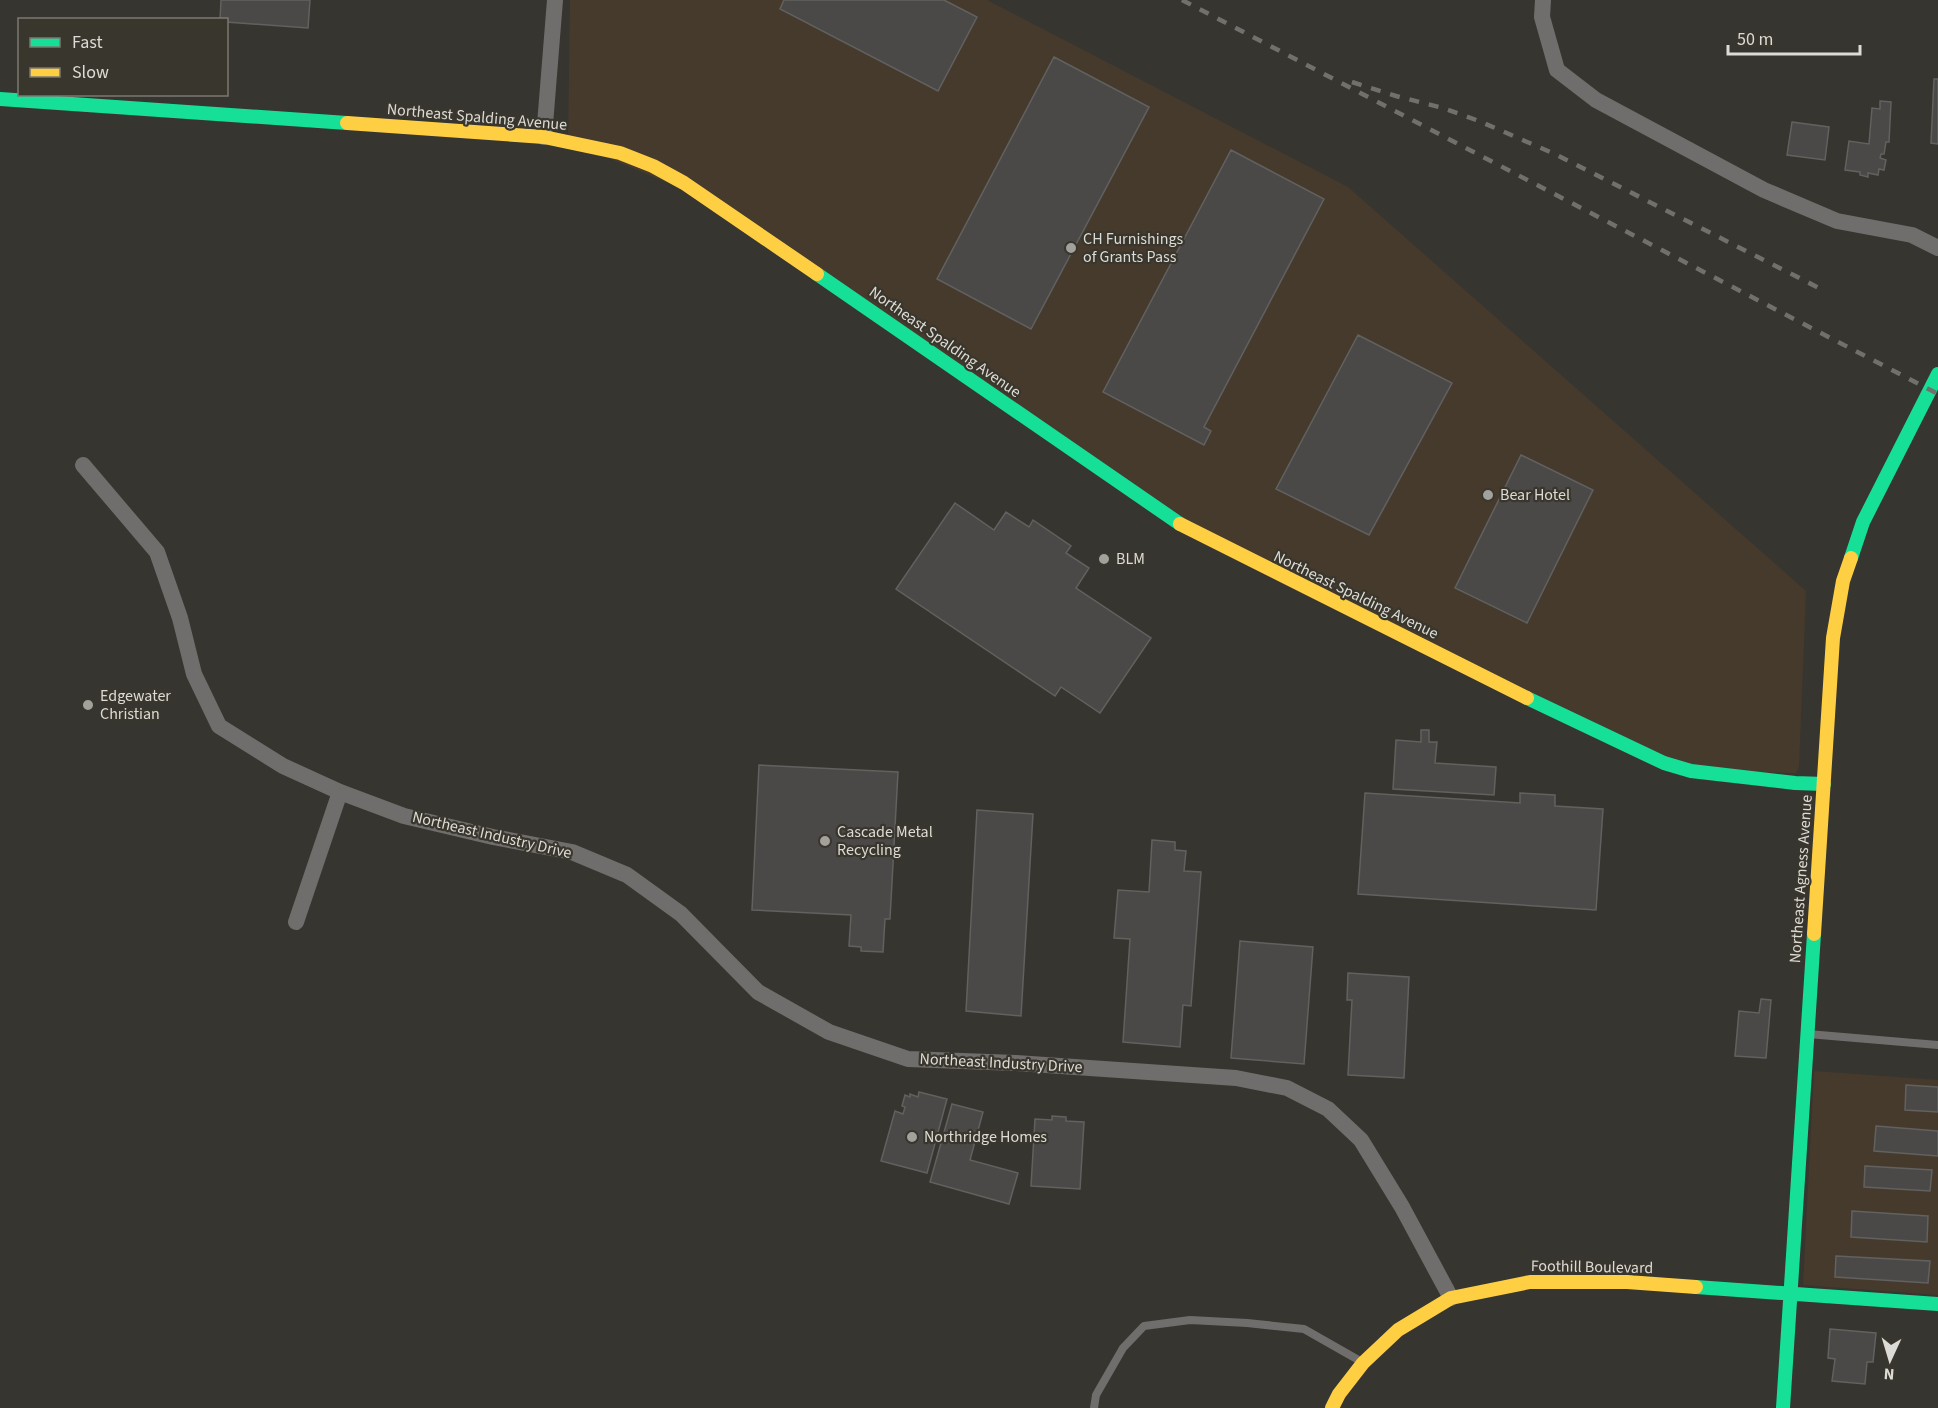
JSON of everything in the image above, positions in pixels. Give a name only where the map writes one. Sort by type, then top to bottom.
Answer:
[{"type":"street","points":[[544,137],[555,0]]},
{"type":"street","points":[[1544,0],[1542,17],[1557,70],[1596,100],[1764,190],[1837,221],[1912,235],[1938,248]]},
{"type":"street","name":"Northeast Spalding Avenue","points":[[0,99],[544,137],[590,145],[633,157],[676,178],[1175,522],[1210,541],[1598,733],[1664,763],[1691,771],[1718,775],[1824,784]]},
{"type":"street","name":"Northeast Agness Avenue","points":[[1783,1408],[1833,638],[1843,581],[1863,522],[1938,374]]},
{"type":"street","name":"Northeast Industry Drive","points":[[83,465],[157,552],[180,618],[194,674],[219,726],[283,766],[340,792],[404,816],[493,837],[572,852],[627,875],[681,914],[758,992],[829,1032],[908,1059],[1016,1063],[1236,1078],[1287,1088],[1328,1109],[1361,1140],[1402,1207],[1451,1298]]},
{"type":"street","points":[[296,922],[340,792]]},
{"type":"street","name":"Foothill Boulevard","points":[[1332,1408],[1339,1394],[1363,1363],[1398,1330],[1451,1298],[1530,1282],[1627,1282],[1938,1304]]},
{"type":"lane","points":[[1808,1034],[1938,1044]]},
{"type":"lane","points":[[1094,1408],[1096,1395],[1123,1348],[1144,1326],[1190,1320],[1304,1329],[1363,1363]]},
{"type":"shaded area","points":[[570,0],[987,0],[1348,187],[1806,591],[1799,767],[1796,773],[1691,771],[1210,541],[713,202],[568,141]]},
{"type":"shaded area","points":[[1814,1071],[1938,1080],[1938,1295],[1803,1285]]},
{"type":"building","points":[[221,0],[310,0],[308,28],[228,22],[228,18],[220,18]]},
{"type":"building","points":[[784,0],[944,0],[977,17],[938,91],[780,9]]},
{"type":"building","points":[[1054,57],[1149,107],[1031,329],[937,279]]},
{"type":"building","points":[[1934,79],[1938,79],[1938,144],[1931,143]]},
{"type":"building","points":[[1880,101],[1891,102],[1889,142],[1886,142],[1884,154],[1881,154],[1880,158],[1886,160],[1884,170],[1879,169],[1878,175],[1868,173],[1868,177],[1860,175],[1860,172],[1845,170],[1849,141],[1869,144],[1872,108],[1880,109]]},
{"type":"building","points":[[1792,122],[1829,127],[1825,160],[1787,155]]},
{"type":"building","points":[[1231,150],[1324,199],[1204,427],[1211,431],[1204,445],[1103,392]]},
{"type":"building","points":[[1358,335],[1452,383],[1369,535],[1276,489]]},
{"type":"building","points":[[1521,455],[1593,490],[1527,623],[1455,588]]},
{"type":"building","points":[[955,503],[994,530],[1006,512],[1029,527],[1033,520],[1071,546],[1066,553],[1089,568],[1076,588],[1151,638],[1100,713],[1061,687],[1055,696],[896,589]]},
{"type":"building","points":[[1421,730],[1429,730],[1429,742],[1437,742],[1435,763],[1496,767],[1494,795],[1393,789],[1396,740],[1421,742]]},
{"type":"building","name":"Cascade Metal Recycling","points":[[759,765],[898,772],[890,919],[885,919],[883,952],[861,951],[861,947],[849,946],[851,915],[752,910]]},
{"type":"building","points":[[1365,793],[1520,803],[1520,793],[1555,795],[1555,806],[1603,809],[1596,910],[1358,894]]},
{"type":"building","points":[[977,810],[1033,814],[1021,1016],[966,1011]]},
{"type":"building","points":[[1152,840],[1175,842],[1175,850],[1186,851],[1184,871],[1201,872],[1191,1006],[1183,1005],[1180,1047],[1123,1042],[1130,939],[1114,938],[1118,890],[1149,892]]},
{"type":"building","points":[[1240,941],[1313,947],[1304,1064],[1231,1058]]},
{"type":"building","points":[[1348,973],[1409,977],[1404,1078],[1348,1075],[1352,1000],[1347,1000]]},
{"type":"building","points":[[1761,999],[1771,1000],[1766,1058],[1735,1056],[1739,1011],[1759,1013]]},
{"type":"building","points":[[1906,1085],[1938,1087],[1938,1112],[1905,1110]]},
{"type":"building","name":"Northridge Homes","points":[[919,1092],[947,1099],[927,1173],[881,1161],[895,1111],[903,1114],[905,1107],[902,1106],[905,1095],[918,1097]]},
{"type":"building","points":[[952,1104],[983,1112],[970,1160],[1018,1173],[1009,1204],[930,1182]]},
{"type":"building","points":[[1052,1116],[1066,1117],[1066,1121],[1084,1122],[1080,1189],[1031,1186],[1035,1119],[1052,1120]]},
{"type":"building","points":[[1876,1126],[1938,1131],[1938,1156],[1874,1151]]},
{"type":"building","points":[[1865,1166],[1932,1170],[1930,1191],[1864,1187]]},
{"type":"building","points":[[1852,1211],[1928,1216],[1927,1242],[1851,1237]]},
{"type":"building","points":[[1836,1256],[1930,1261],[1928,1283],[1835,1277]]},
{"type":"building","points":[[1830,1329],[1876,1333],[1873,1362],[1867,1362],[1865,1384],[1832,1381],[1835,1359],[1828,1358]]},
{"type":"railway","points":[[1182,0],[1938,394]]},
{"type":"railway","points":[[1352,82],[1443,108],[1557,155],[1819,288]]},
{"type":"traffic: fast","points":[[0,99],[347,123]]},
{"type":"traffic: fast","points":[[817,274],[1180,524]]},
{"type":"traffic: fast","points":[[1851,558],[1863,522],[1938,374]]},
{"type":"traffic: fast","points":[[1527,698],[1664,763],[1691,771],[1795,783],[1824,784]]},
{"type":"traffic: fast","points":[[1783,1408],[1814,934]]},
{"type":"traffic: fast","points":[[1696,1287],[1938,1304]]},
{"type":"traffic: slow","points":[[347,123],[544,137],[620,153],[653,166],[684,183],[817,274]]},
{"type":"traffic: slow","points":[[1180,524],[1527,698]]},
{"type":"traffic: slow","points":[[1814,934],[1833,638],[1843,581],[1851,558]]},
{"type":"traffic: slow","points":[[1332,1408],[1339,1394],[1363,1363],[1398,1330],[1451,1298],[1530,1282],[1627,1282],[1696,1287]]},
{"type":"place","name":"CH Furnishings of Grants Pass","points":[[1071,248]]},
{"type":"place","name":"Bear Hotel","points":[[1488,495]]},
{"type":"place","name":"BLM","points":[[1104,559]]},
{"type":"place","name":"Edgewater Christian","points":[[88,705]]},
{"type":"place","name":"Cascade Metal Recycling","points":[[825,841]]},
{"type":"place","name":"Northridge Homes","points":[[912,1137]]}]
